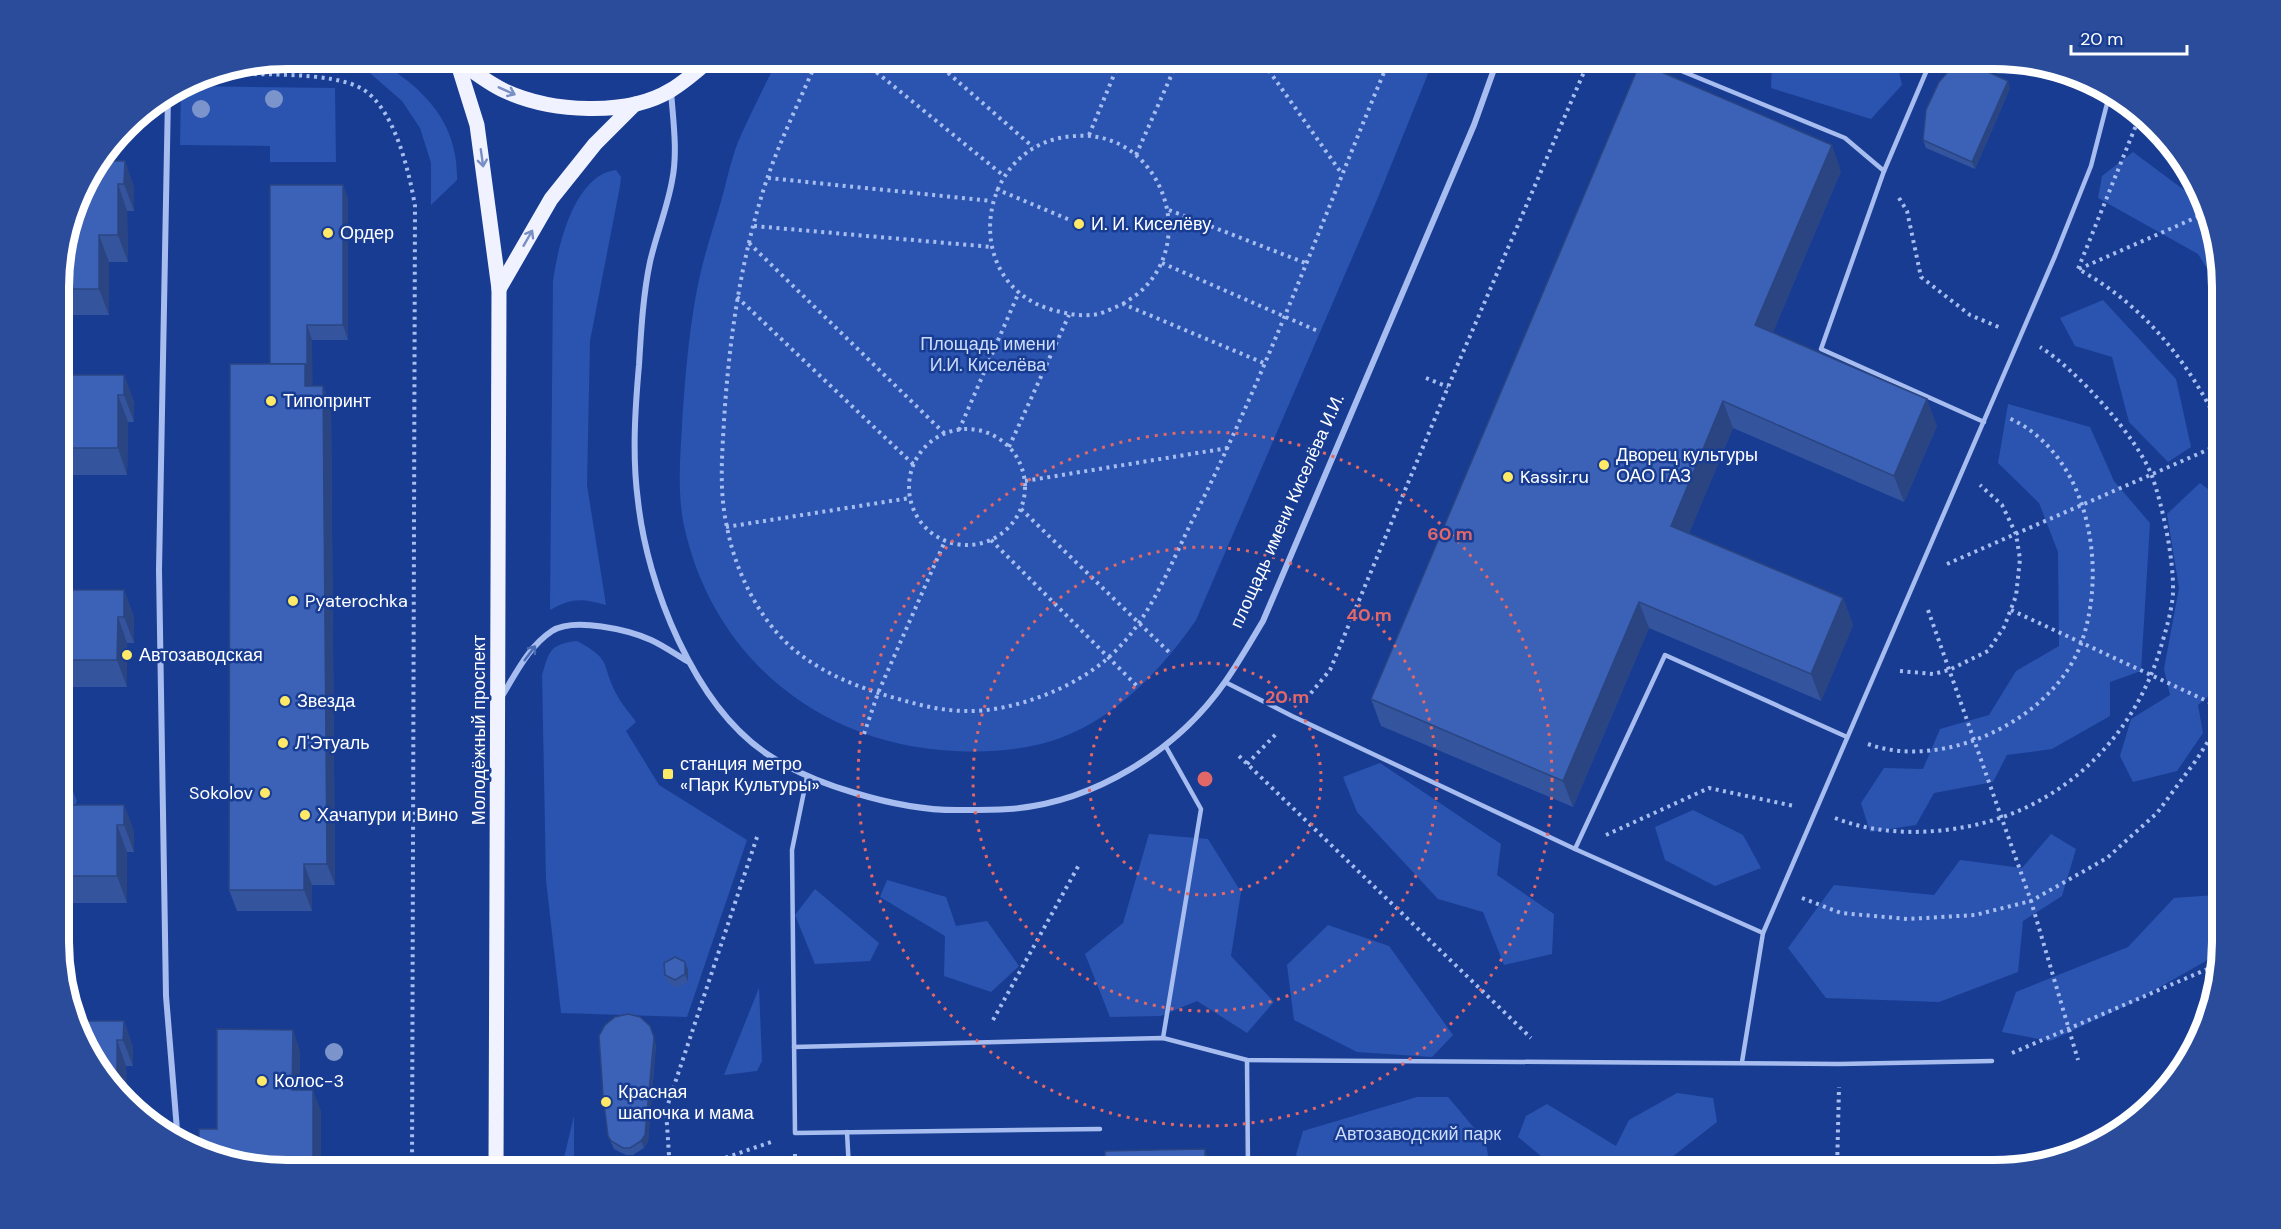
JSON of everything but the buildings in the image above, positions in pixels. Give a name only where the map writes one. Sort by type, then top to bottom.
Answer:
[{"type":"main road","name":"Молодёжный проспект","points":[[459,69],[477,125],[499,289],[496,1160]]},
{"type":"main road","points":[[470,69],[504,90],[542,104],[586,109],[635,104],[670,91],[698,69]]},
{"type":"main road","name":"Молодёжный проспект","points":[[499,289],[551,199],[595,144],[635,104]]},
{"type":"street","name":"площадь имени Киселёва И.И.","points":[[670,91],[675,135],[673,180],[650,265],[639,364],[634,441],[638,501],[648,557],[664,608],[688,661],[724,714],[764,753],[807,777],[894,805],[948,810],[1011,809],[1076,794],[1106,782],[1165,745],[1205,706],[1225,682],[1263,621],[1474,125],[1494,69]]},
{"type":"street","points":[[168,105],[159,570],[166,996],[177,1130]]},
{"type":"street","points":[[498,701],[533,648],[554,629],[579,624],[612,628],[650,639],[688,661]]},
{"type":"lane","points":[[1677,69],[1845,138],[1884,171]]},
{"type":"lane","points":[[1927,69],[1884,171],[1821,349],[1984,422]]},
{"type":"lane","points":[[1742,1062],[1763,933],[2055,256],[2091,166],[2108,101]]},
{"type":"lane","points":[[1575,849],[1665,656],[1847,737]]},
{"type":"lane","points":[[1225,682],[1292,716],[1575,849],[1763,933]]},
{"type":"lane","points":[[1163,1038],[1201,809],[1165,745]]},
{"type":"lane","points":[[807,777],[792,850],[795,1133],[1100,1129]]},
{"type":"lane","points":[[794,1047],[1163,1038],[1247,1060],[1839,1064],[1992,1061]]},
{"type":"lane","points":[[1247,1060],[1248,1160]]},
{"type":"lane","points":[[847,1132],[848,1160]]},
{"type":"path","points":[[813,69],[768,178],[749,243],[737,297],[727,380],[721,473],[726,527],[743,579],[766,617],[790,646],[829,674],[878,693],[934,709],[969,711],[1013,705],[1062,688],[1109,658],[1139,623],[1229,448],[1287,317],[1385,69]]},
{"type":"path","points":[[873,69],[1004,176]]},
{"type":"path","points":[[944,69],[1033,147]]},
{"type":"path","points":[[1089,135],[1116,69]]},
{"type":"path","points":[[1136,154],[1174,69]]},
{"type":"path","points":[[1268,69],[1342,174]]},
{"type":"path","points":[[1247,764],[1292,716],[1330,670],[1448,387],[1585,69]]},
{"type":"path","points":[[236,75],[334,78],[364,90],[387,117],[408,165],[414,206],[412,1160]]},
{"type":"path","points":[[2078,269],[2137,122]]},
{"type":"path","points":[[1089,135],[1114,141],[1136,154],[1151,170],[1163,189],[1168,209],[1169,237],[1162,263],[1146,287],[1124,304],[1097,314],[1069,315],[1042,308],[1019,292],[1002,272],[992,247],[989,224],[992,201],[1004,176],[1017,160],[1033,147],[1060,136],[1089,135]]},
{"type":"path","points":[[1575,849],[1709,788],[1816,810],[1856,826],[1896,832],[1948,830],[2002,819],[2040,802],[2078,776],[2110,745],[2131,716],[2152,677],[2173,593],[2165,526],[2151,475],[2097,397],[2066,366],[2019,335],[1970,315],[1921,278],[1906,212],[1884,171]]},
{"type":"path","points":[[768,178],[992,201]]},
{"type":"path","points":[[996,189],[1070,220]]},
{"type":"path","points":[[1168,209],[1308,264]]},
{"type":"path","points":[[2078,269],[2200,216]]},
{"type":"path","points":[[754,226],[992,247]]},
{"type":"path","points":[[749,243],[945,434]]},
{"type":"path","points":[[2055,256],[2109,286],[2142,315],[2183,361],[2212,413]]},
{"type":"path","points":[[1162,263],[1320,332]]},
{"type":"path","points":[[959,430],[1019,292]]},
{"type":"path","points":[[737,297],[914,465]]},
{"type":"path","points":[[1124,304],[1266,364]]},
{"type":"path","points":[[1009,447],[1069,315]]},
{"type":"path","points":[[1426,378],[1448,387]]},
{"type":"path","points":[[1847,737],[1879,748],[1914,751],[1946,748],[1974,741],[2003,728],[2035,706],[2062,676],[2082,642],[2091,603],[2093,565],[2089,528],[2082,505],[2069,476],[2037,434],[1989,410]]},
{"type":"path","points":[[959,430],[977,430],[994,436],[1009,447],[1019,462],[1025,480],[1021,510],[1014,522],[991,540],[976,545],[960,545],[945,541],[928,531],[917,515],[910,498],[914,465],[921,452],[945,434],[959,430]]},
{"type":"path","points":[[1025,480],[1229,448]]},
{"type":"path","points":[[2078,1060],[2031,901],[1916,578],[2212,448]]},
{"type":"path","points":[[1879,664],[1908,674],[1933,674],[1949,670],[1988,651],[2011,610],[2016,596],[2020,559],[2016,534],[2002,505],[1985,488],[1960,477]]},
{"type":"path","points":[[726,527],[910,498]]},
{"type":"path","points":[[1021,510],[1171,654]]},
{"type":"path","points":[[991,540],[1139,688]]},
{"type":"path","points":[[864,734],[878,693],[945,541]]},
{"type":"path","points":[[2011,610],[2212,704]]},
{"type":"path","points":[[1781,890],[1841,913],[1908,920],[1975,915],[2031,901],[2107,858],[2157,813],[2212,735]]},
{"type":"path","points":[[1239,756],[1556,1062]]},
{"type":"path","points":[[669,1160],[666,1110],[757,837]]},
{"type":"path","points":[[981,1043],[1080,863]]},
{"type":"path","points":[[1992,1061],[2210,968]]},
{"type":"path","points":[[1837,1160],[1839,1064]]},
{"type":"path","points":[[718,1160],[795,1133]]},
{"type":"green space","points":[[365,69],[393,69],[425,97],[443,121],[454,148],[457,180],[431,205],[431,163],[420,128],[402,101]]},
{"type":"green space","name":"Площадь имени И.И. Киселёва","points":[[773,69],[1430,69],[1377,200],[1196,620],[1169,655],[1138,688],[1121,703],[1083,728],[1063,737],[1023,748],[969,752],[906,745],[861,732],[819,713],[781,687],[749,655],[721,619],[700,577],[685,530],[680,491],[680,452],[689,347],[697,289],[731,163],[747,121]]},
{"type":"green space","points":[[1772,69],[1898,69],[1902,85],[1871,119],[1771,88]]},
{"type":"green space","points":[[203,86],[335,88],[336,162],[270,162],[270,146],[180,145],[181,97]]},
{"type":"green space","points":[[2133,152],[2191,195],[2205,231],[2212,277],[2198,254],[2098,198],[2102,176]]},
{"type":"green space","points":[[616,170],[621,177],[620,186],[590,341],[587,485],[606,605],[577,600],[550,610],[553,281],[564,232],[579,198],[601,175]]},
{"type":"green space","points":[[2103,300],[2176,379],[2191,447],[2168,462],[2129,422],[2112,357],[2075,346],[2060,318]]},
{"type":"green space","points":[[69,346],[72,361],[69,363]]},
{"type":"green space","points":[[2008,404],[2090,427],[2114,481],[2150,523],[2141,671],[2110,682],[2110,716],[2052,749],[2007,755],[1993,782],[1934,793],[1916,825],[1870,832],[1861,803],[1884,768],[1923,769],[1940,729],[1989,715],[2016,671],[2059,646],[2058,552],[2039,503],[1998,463]]},
{"type":"green space","points":[[2200,483],[2212,492],[2212,693],[2198,705],[2203,733],[2177,771],[2133,782],[2120,756],[2131,719],[2170,695],[2164,669],[2179,588],[2167,514]]},
{"type":"green space","points":[[577,641],[596,653],[605,664],[617,695],[636,722],[626,731],[659,785],[747,840],[687,1017],[561,1013],[546,880],[542,675],[552,650],[561,644]]},
{"type":"green space","points":[[1380,763],[1501,844],[1497,875],[1554,914],[1552,954],[1504,965],[1483,912],[1438,899],[1357,812],[1343,777]]},
{"type":"green space","points":[[69,786],[77,801],[69,819]]},
{"type":"green space","points":[[1693,810],[1743,835],[1761,868],[1715,886],[1665,860],[1655,827]]},
{"type":"green space","points":[[1149,834],[1208,839],[1241,892],[1231,956],[1274,1002],[1247,1033],[1197,1001],[1161,1016],[1110,1017],[1085,954],[1123,923]]},
{"type":"green space","points":[[2051,834],[2076,849],[2062,896],[2023,921],[2018,972],[1939,1002],[1826,998],[1788,948],[1834,885],[1934,895],[1960,860],[2022,868]]},
{"type":"green space","points":[[887,880],[946,897],[956,926],[987,921],[1019,966],[991,992],[944,976],[945,936],[880,897]]},
{"type":"green space","points":[[815,889],[879,943],[870,961],[815,964],[795,915]]},
{"type":"green space","points":[[2212,895],[2212,958],[2130,1004],[2050,1041],[2002,1032],[2016,992],[2128,947],[2174,898]]},
{"type":"green space","points":[[1328,925],[1389,946],[1453,1035],[1432,1057],[1357,1052],[1294,1020],[1287,965]]},
{"type":"green space","points":[[759,988],[762,1061],[757,1071],[724,1075]]},
{"type":"green space","name":"Автозаводский парк","points":[[1677,1093],[1713,1098],[1717,1122],[1668,1160],[1546,1160],[1518,1137],[1526,1116],[1547,1104],[1616,1146],[1629,1120]]},
{"type":"green space","name":"Автозаводский парк","points":[[1417,1097],[1448,1097],[1486,1142],[1489,1160],[1304,1160],[1296,1155],[1303,1131]]},
{"type":"green space","points":[[574,1116],[574,1160],[563,1160]]},
{"type":"place","name":"И. И. Киселёву","points":[[1079,224]]},
{"type":"place","name":"Ордер","points":[[328,233]]},
{"type":"place","name":"Типопринт","points":[[271,401]]},
{"type":"place","name":"Дворец культуры ОАО ГАЗ","points":[[1604,465]]},
{"type":"place","name":"Kassir.ru","points":[[1508,477]]},
{"type":"place","name":"Pyaterochka","points":[[293,601]]},
{"type":"place","name":"Автозаводская","points":[[127,655]]},
{"type":"place","name":"Звезда","points":[[285,701]]},
{"type":"place","name":"Л'Этуаль","points":[[283,743]]},
{"type":"place","name":"станция метро «Парк Культуры»","points":[[668,774]]},
{"type":"place","name":"Sokolov","points":[[265,793]]},
{"type":"place","name":"Хачапури и Вино","points":[[305,815]]},
{"type":"place","name":"Колос-3","points":[[262,1081]]},
{"type":"place","name":"Красная шапочка и мама","points":[[606,1102]]}]
